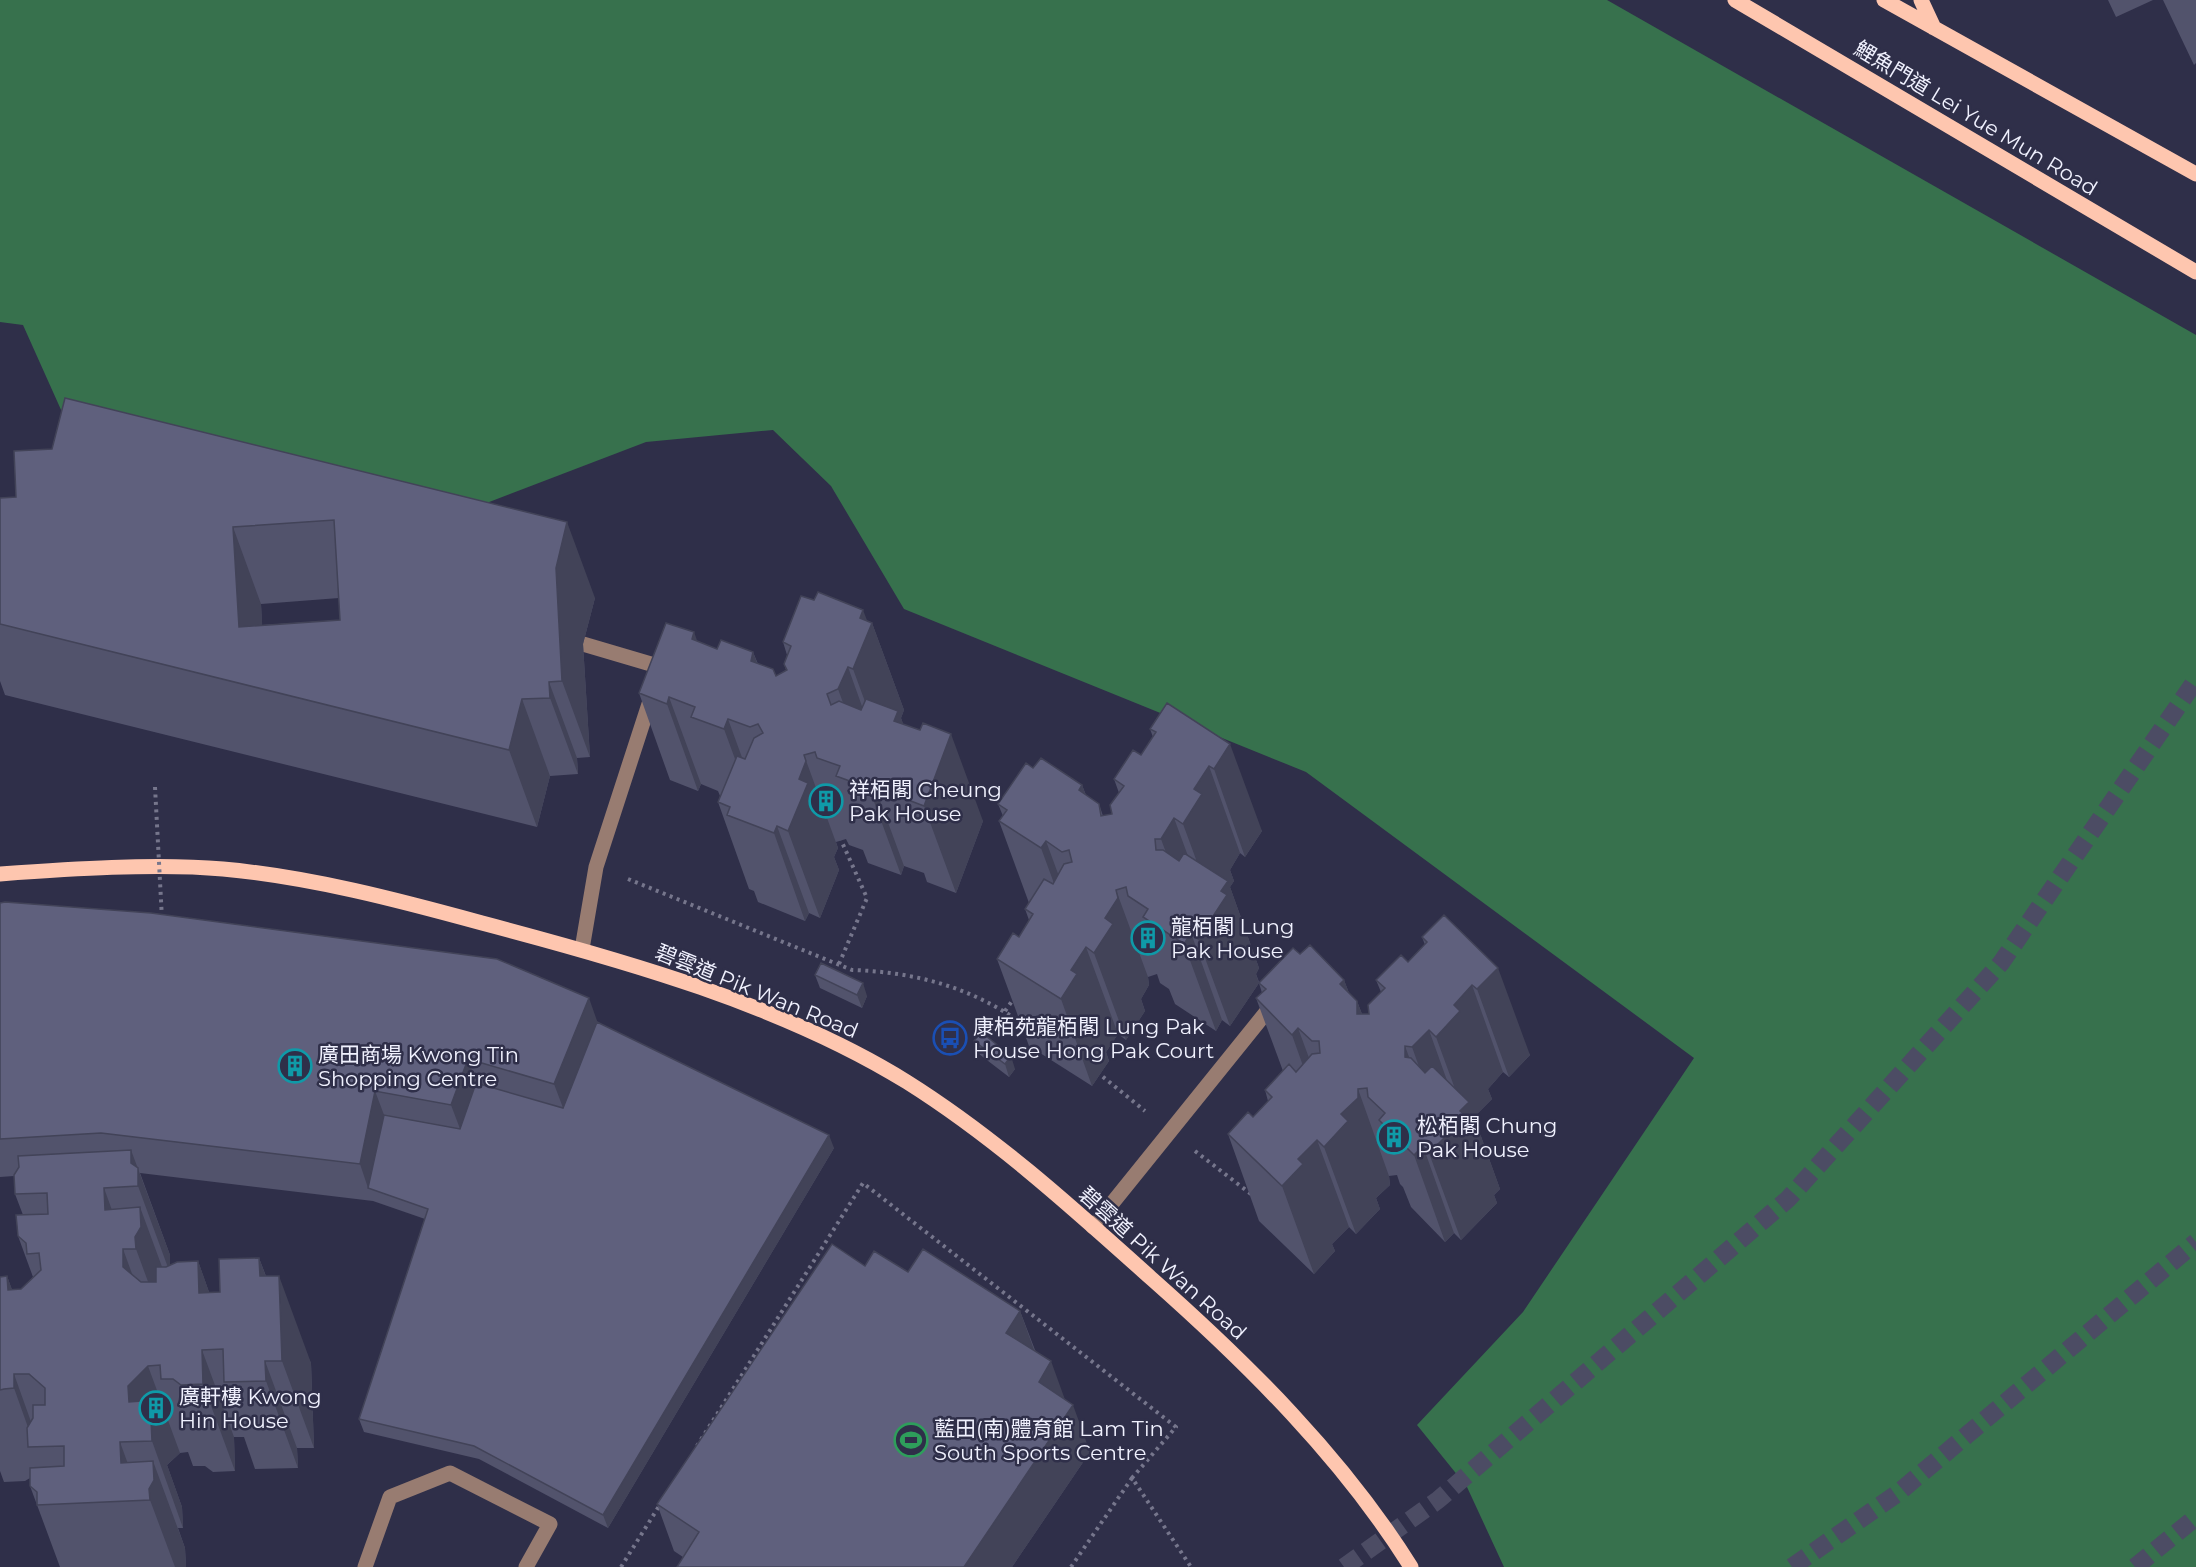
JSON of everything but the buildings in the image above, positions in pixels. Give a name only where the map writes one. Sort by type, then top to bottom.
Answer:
[{"type":"main road","name":"鯉魚門道 Lei Yue Mun Road","points":[[1736,0],[2196,272]]},
{"type":"main road","points":[[1884,0],[2196,174]]},
{"type":"main road","points":[[1921,0],[1934,28]]},
{"type":"main road","name":"碧雲道 Pik Wan Road","points":[[0,874],[222,869],[319,884],[416,905],[582,949],[753,1008],[856,1053],[949,1110],[1051,1188],[1215,1335],[1320,1446],[1361,1494],[1411,1567]]},
{"type":"lane","points":[[582,949],[596,867],[666,669],[584,644]]},
{"type":"lane","points":[[1093,1227],[1288,985]]},
{"type":"lane","points":[[365,1567],[390,1497],[450,1473],[550,1524],[526,1567]]},
{"type":"path","points":[[155,787],[163,927]]},
{"type":"path","points":[[839,964],[867,898],[842,840]]},
{"type":"path","points":[[618,875],[852,970],[886,971],[950,985],[1005,1011],[1028,1028]]},
{"type":"path","points":[[1005,1011],[1018,993]]},
{"type":"path","points":[[1091,1069],[1252,1195]]},
{"type":"path","points":[[691,1455],[862,1183],[1176,1427],[1132,1478],[1071,1567]]},
{"type":"path","points":[[1132,1478],[1191,1567]]},
{"type":"path","points":[[621,1567],[666,1496]]},
{"type":"green space","points":[[0,0],[1607,0],[2196,335],[2196,1567],[1504,1567],[1467,1487],[1417,1425],[1523,1312],[1694,1058],[1306,772],[904,609],[831,486],[773,430],[646,442],[437,522],[75,441],[23,325],[0,322]]},
{"type":"tunnel","points":[[1344,1567],[1438,1500],[1788,1199],[2001,963],[2196,680]]},
{"type":"tunnel","points":[[1792,1567],[1898,1493],[2196,1242]]},
{"type":"tunnel","points":[[2135,1567],[2196,1517]]},
{"type":"place","name":"祥栢閣 Cheung Pak House","points":[[826,801]]},
{"type":"place","name":"龍栢閣 Lung Pak House","points":[[1148,938]]},
{"type":"place","name":"康栢苑龍栢閣 Lung Pak House Hong Pak Court","points":[[950,1038]]},
{"type":"place","name":"廣田商場 Kwong Tin Shopping Centre","points":[[295,1066]]},
{"type":"place","name":"松栢閣 Chung Pak House","points":[[1394,1137]]},
{"type":"place","name":"廣軒樓 Kwong Hin House","points":[[156,1408]]},
{"type":"place","name":"藍田(南)體育館 Lam Tin South Sports Centre","points":[[911,1440]]}]
